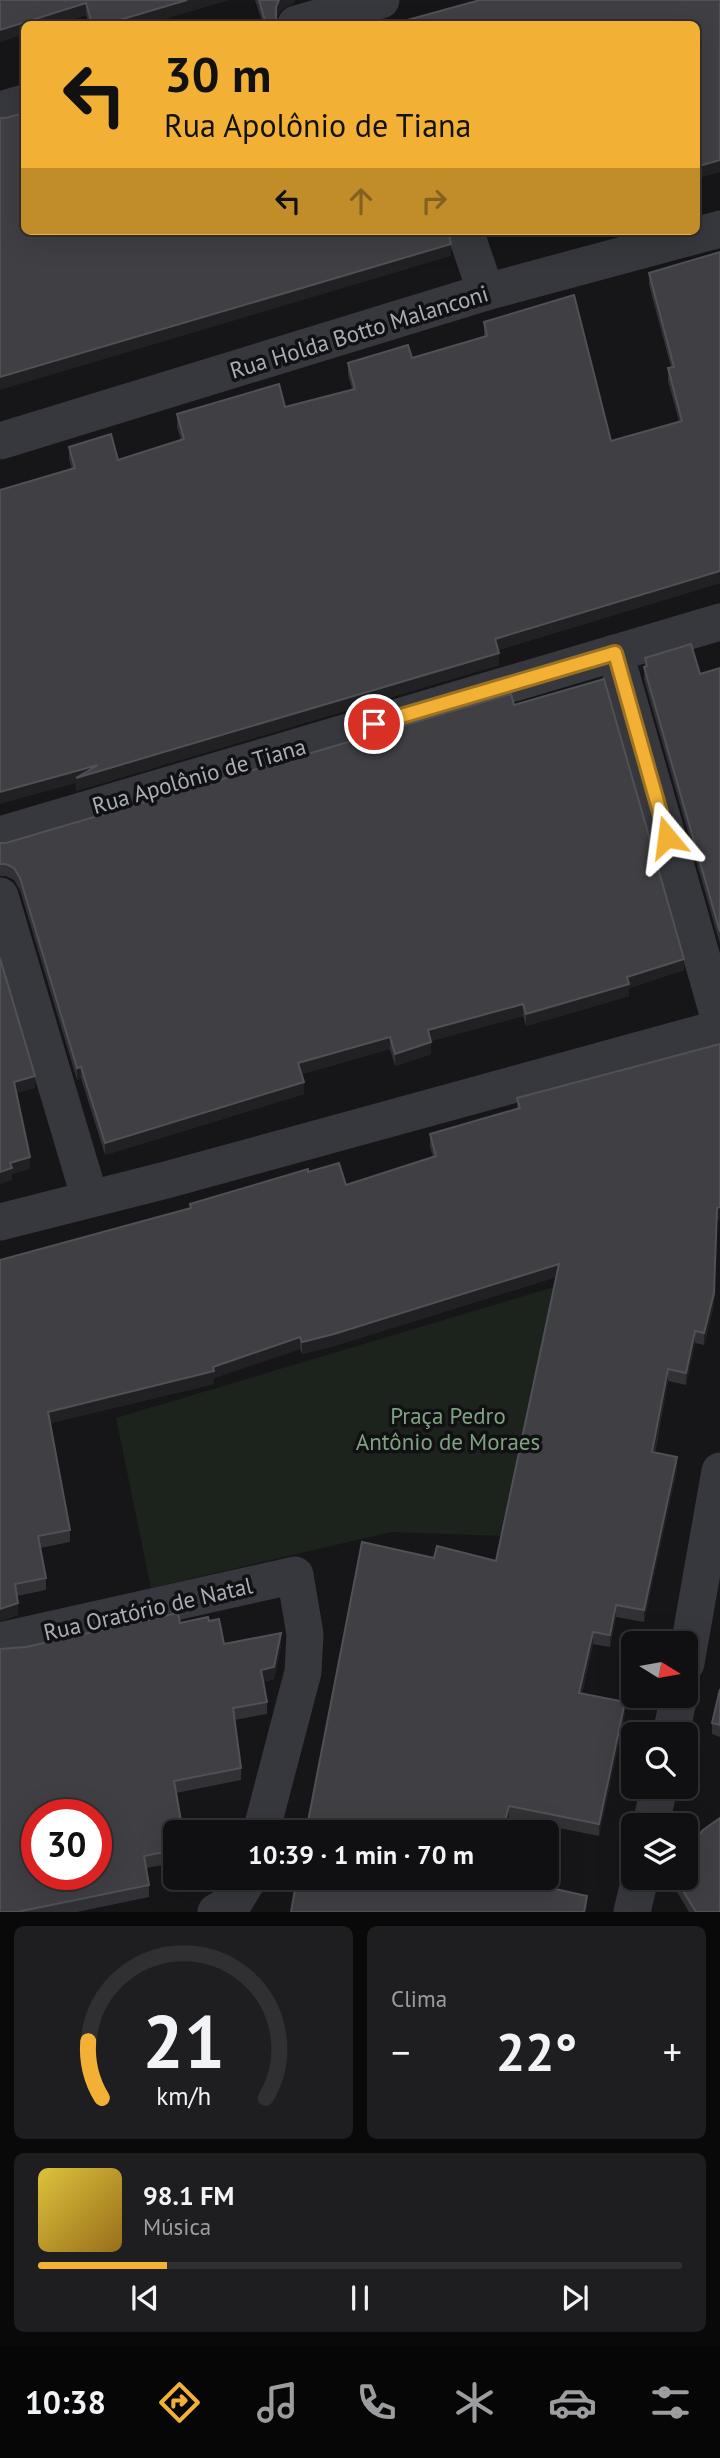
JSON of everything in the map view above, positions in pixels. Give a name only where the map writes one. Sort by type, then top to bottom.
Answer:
[{"type":"street","points":[[307,21],[382,0]]},
{"type":"street","points":[[388,0],[395,21]]},
{"type":"street","points":[[0,110],[21,104]]},
{"type":"street","name":"Rua Holda Botto Malanconi","points":[[700,234],[720,229]]},
{"type":"street","points":[[466,235],[486,292]]},
{"type":"street","name":"Rua Holda Botto Malanconi","points":[[0,442],[486,292],[698,235]]},
{"type":"street","name":"Rua Apolônio de Tiana","points":[[0,835],[720,622]]},
{"type":"street","points":[[615,653],[720,1021]]},
{"type":"street","points":[[0,896],[90,1199]]},
{"type":"street","points":[[0,1222],[720,1028]]},
{"type":"street","points":[[700,1637],[720,1471]]},
{"type":"street","name":"Rua Oratório de Natal","points":[[0,1641],[295,1575],[304,1634],[303,1672],[264,1820]]},
{"type":"street","points":[[215,1912],[235,1901],[242,1890]]},
{"type":"street","points":[[632,1912],[637,1890]]},
{"type":"green space","name":"Praça Pedro Antônio de Moraes","points":[[591,1276],[531,1537],[391,1532],[151,1588],[116,1418]]},
{"type":"building","points":[[0,0],[187,0],[116,21],[91,21],[86,3],[21,21],[21,23],[0,30]]},
{"type":"building","points":[[259,0],[279,0],[276,7],[278,21],[265,21]]},
{"type":"building","points":[[480,0],[720,0],[720,160],[700,166],[700,21],[404,21]]},
{"type":"building","points":[[21,114],[21,235],[449,235],[451,244],[0,377],[0,118]]},
{"type":"building","points":[[720,252],[720,571],[495,639],[499,653],[76,778],[98,765],[0,792],[0,490],[75,468],[69,447],[111,434],[118,460],[184,439],[177,414],[279,384],[285,407],[355,389],[348,363],[408,345],[412,358],[487,336],[484,322],[574,295],[611,441],[682,421],[668,368],[674,367],[649,273]]},
{"type":"building","points":[[691,644],[700,674],[720,668],[720,932],[644,667],[647,666],[645,658]]},
{"type":"building","points":[[604,679],[684,959],[627,977],[629,984],[526,1014],[523,1004],[428,1030],[431,1042],[395,1054],[390,1037],[298,1063],[304,1082],[105,1143],[81,1067],[77,1068],[20,878],[14,868],[0,864],[0,843],[511,694],[514,705]]},
{"type":"building","points":[[0,958],[35,1076],[14,1082],[30,1157],[10,1163],[12,1168],[0,1172]]},
{"type":"building","points":[[720,1044],[720,1207],[717,1208],[714,1293],[704,1333],[695,1331],[686,1373],[668,1369],[652,1452],[677,1457],[644,1610],[616,1605],[610,1635],[593,1632],[579,1693],[621,1701],[621,1708],[624,1708],[599,1824],[509,1806],[505,1820],[308,1820],[362,1542],[434,1558],[437,1546],[496,1561],[559,1264],[334,1334],[302,1342],[300,1337],[213,1367],[214,1371],[48,1412],[70,1530],[38,1536],[46,1578],[15,1584],[18,1603],[0,1609],[0,1260],[191,1208],[190,1204],[308,1169],[308,1172],[339,1163],[346,1185],[436,1156],[430,1134],[520,1108],[517,1098]]},
{"type":"building","points":[[178,1613],[180,1623],[208,1617],[209,1621],[219,1619],[224,1644],[281,1633],[274,1667],[261,1670],[267,1702],[233,1708],[241,1768],[174,1781],[181,1820],[163,1820],[163,1852],[144,1856],[149,1885],[17,1912],[0,1912],[0,1649],[26,1647]]},
{"type":"building","points":[[720,1689],[720,1725],[712,1723]]},
{"type":"building","points":[[720,1818],[720,1912],[696,1912],[683,1890],[698,1890],[698,1836]]},
{"type":"building","points":[[295,1890],[559,1890],[587,1896],[584,1912],[291,1912]]},
{"type":"route","points":[[374,724],[615,653],[667,837]]}]
